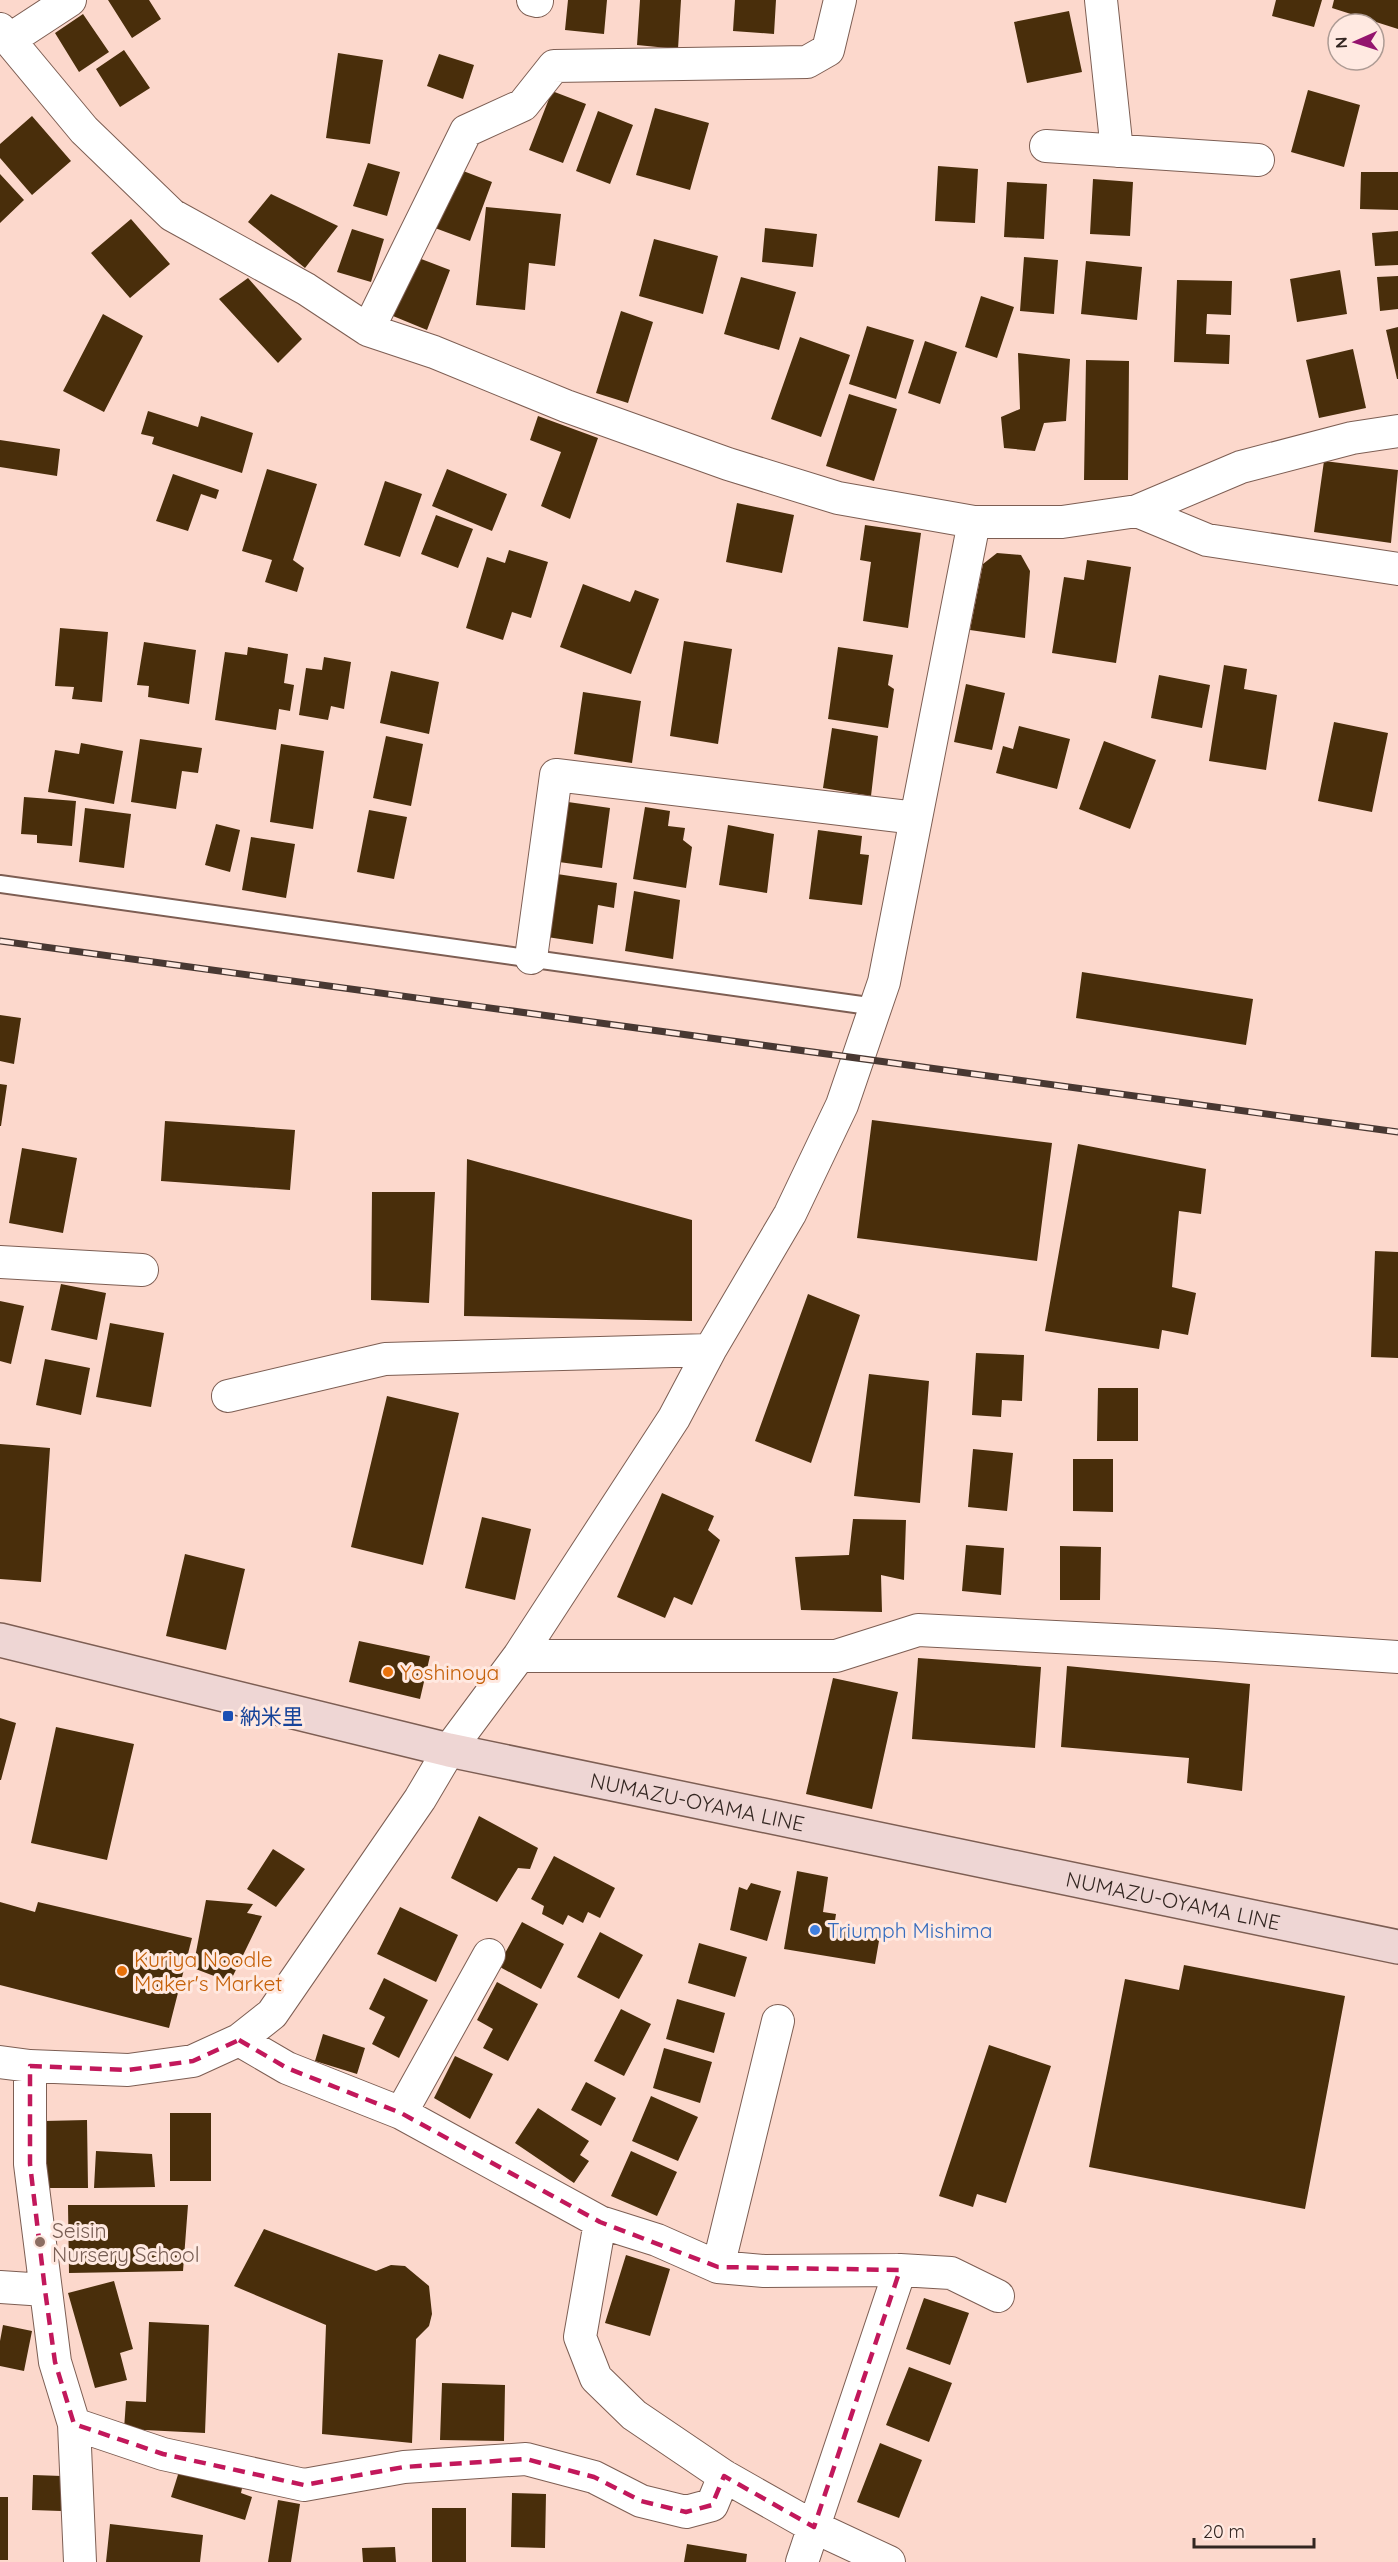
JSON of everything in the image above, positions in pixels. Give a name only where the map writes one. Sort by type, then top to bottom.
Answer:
[{"type":"main road","name":"NUMAZU-OYAMA LINE","points":[[0,1640],[449,1750],[1398,1947]]},
{"type":"street","points":[[70,0],[4,34],[84,130],[172,215],[306,289],[368,330],[434,352],[566,406],[729,464],[838,498],[974,522],[1062,522],[1137,511],[1241,467],[1352,438],[1398,431]]},
{"type":"street","points":[[368,330],[466,131],[523,105],[554,66],[807,62],[828,50],[840,0]]},
{"type":"street","points":[[1101,0],[1117,151]]},
{"type":"street","points":[[1046,146],[1258,160]]},
{"type":"street","points":[[1137,511],[1207,540],[1398,569]]},
{"type":"street","points":[[80,2562],[74,2424],[55,2362],[15,2064],[128,2070],[193,2061],[239,2040],[272,2014],[420,1799],[449,1750],[519,1656],[674,1418],[710,1350],[790,1214],[842,1105],[876,1007],[884,982],[974,522]]},
{"type":"street","points":[[531,958],[556,775],[916,818]]},
{"type":"street","points":[[0,1262],[142,1270]]},
{"type":"street","points":[[228,1396],[385,1359],[710,1350]]},
{"type":"street","points":[[519,1656],[836,1656],[918,1630],[1398,1657]]},
{"type":"street","points":[[401,2113],[489,1955]]},
{"type":"street","points":[[718,2267],[778,2021]]},
{"type":"street","points":[[239,2040],[287,2067],[401,2113],[600,2222],[657,2240],[718,2267],[764,2271],[900,2270],[951,2273],[998,2296]]},
{"type":"street","points":[[600,2222],[580,2337],[596,2378],[633,2415],[724,2476],[814,2527],[889,2562]]},
{"type":"street","points":[[802,2562],[900,2270]]},
{"type":"street","points":[[0,2287],[45,2290]]},
{"type":"street","points":[[74,2424],[163,2454],[304,2486],[404,2467],[526,2459],[594,2477],[641,2500],[686,2512],[712,2505],[724,2476]]},
{"type":"lane","points":[[0,884],[876,1007]]},
{"type":"highlighted area","points":[[239,2040],[287,2068],[401,2113],[600,2222],[718,2267],[900,2270],[814,2527],[724,2476],[712,2505],[686,2512],[641,2501],[594,2477],[526,2459],[404,2467],[304,2485],[163,2454],[74,2424],[55,2362],[45,2290],[30,2164],[30,2066],[128,2070],[193,2061]]},
{"type":"building","points":[[108,0],[149,0],[161,19],[132,38]]},
{"type":"building","points":[[568,0],[607,0],[604,34],[565,30]]},
{"type":"building","points":[[640,0],[681,0],[678,49],[637,45]]},
{"type":"building","points":[[735,0],[776,0],[774,34],[733,31]]},
{"type":"building","points":[[1276,0],[1322,0],[1314,27],[1272,16]]},
{"type":"building","points":[[1334,0],[1398,0],[1398,29],[1386,25],[1386,12],[1345,12],[1332,8]]},
{"type":"building","points":[[1069,11],[1082,72],[1027,83],[1014,22]]},
{"type":"building","points":[[83,14],[109,52],[79,72],[55,33]]},
{"type":"building","points":[[124,50],[150,88],[120,107],[96,69]]},
{"type":"building","points":[[338,53],[383,60],[370,144],[326,138]]},
{"type":"building","points":[[439,54],[474,65],[463,99],[427,86]]},
{"type":"building","points":[[1308,90],[1360,105],[1344,167],[1291,152]]},
{"type":"building","points":[[552,91],[586,104],[563,163],[529,150]]},
{"type":"building","points":[[655,108],[709,123],[690,190],[636,175]]},
{"type":"building","points":[[598,111],[633,125],[610,184],[576,171]]},
{"type":"building","points":[[32,116],[71,161],[32,195],[0,158],[0,144]]},
{"type":"building","points":[[368,163],[400,172],[387,216],[353,206]]},
{"type":"building","points":[[938,166],[978,169],[975,223],[935,221]]},
{"type":"building","points":[[458,169],[492,182],[470,241],[435,228]]},
{"type":"building","points":[[1361,172],[1398,172],[1398,210],[1360,209]]},
{"type":"building","points":[[0,174],[24,200],[0,223]]},
{"type":"building","points":[[1093,179],[1133,182],[1130,236],[1090,234]]},
{"type":"building","points":[[1007,182],[1047,184],[1044,239],[1004,237]]},
{"type":"building","points":[[271,194],[338,226],[305,268],[248,222]]},
{"type":"building","points":[[486,207],[561,214],[555,266],[529,263],[525,310],[476,305]]},
{"type":"building","points":[[131,219],[170,264],[130,298],[91,253]]},
{"type":"building","points":[[765,228],[817,234],[813,267],[762,262]]},
{"type":"building","points":[[352,229],[384,239],[371,282],[337,272]]},
{"type":"building","points":[[1398,231],[1398,265],[1375,266],[1372,233]]},
{"type":"building","points":[[654,239],[718,256],[703,314],[639,296]]},
{"type":"building","points":[[416,257],[450,270],[427,330],[393,316]]},
{"type":"building","points":[[1024,257],[1058,260],[1054,314],[1020,311]]},
{"type":"building","points":[[1086,261],[1142,267],[1137,320],[1081,314]]},
{"type":"building","points":[[1340,270],[1347,314],[1297,322],[1290,279]]},
{"type":"building","points":[[1398,276],[1398,309],[1380,311],[1377,277]]},
{"type":"building","points":[[741,277],[796,292],[779,350],[724,334]]},
{"type":"building","points":[[248,278],[302,339],[278,363],[219,299]]},
{"type":"building","points":[[1177,280],[1232,281],[1231,315],[1207,314],[1206,334],[1230,335],[1229,364],[1174,362]]},
{"type":"building","points":[[981,296],[1014,307],[997,358],[965,347]]},
{"type":"building","points":[[621,311],[653,322],[628,403],[596,393]]},
{"type":"building","points":[[103,314],[143,336],[104,412],[63,391]]},
{"type":"building","points":[[867,326],[914,340],[896,399],[849,384]]},
{"type":"building","points":[[1398,327],[1398,379],[1397,379],[1386,330]]},
{"type":"building","points":[[800,337],[850,355],[821,437],[771,419]]},
{"type":"building","points":[[925,341],[957,352],[940,404],[908,393]]},
{"type":"building","points":[[1353,349],[1366,408],[1319,418],[1306,360]]},
{"type":"building","points":[[1018,353],[1070,359],[1066,421],[1044,423],[1035,451],[1004,448],[1001,417],[1020,409]]},
{"type":"building","points":[[1086,360],[1129,361],[1128,480],[1084,480]]},
{"type":"building","points":[[849,394],[897,409],[874,481],[826,466]]},
{"type":"building","points":[[148,411],[198,427],[201,416],[253,433],[242,473],[152,444],[154,437],[141,434]]},
{"type":"building","points":[[538,416],[598,438],[570,519],[541,506],[561,452],[530,440]]},
{"type":"building","points":[[0,440],[60,449],[57,476],[0,467]]},
{"type":"building","points":[[1324,461],[1398,470],[1391,543],[1314,532]]},
{"type":"building","points":[[267,469],[317,484],[293,560],[304,568],[297,592],[265,582],[272,560],[242,551]]},
{"type":"building","points":[[447,469],[507,494],[492,531],[432,506]]},
{"type":"building","points":[[173,474],[219,490],[216,499],[201,494],[188,531],[156,521]]},
{"type":"building","points":[[385,481],[422,494],[400,557],[364,545]]},
{"type":"building","points":[[737,503],[794,515],[782,573],[726,562]]},
{"type":"building","points":[[436,515],[473,529],[458,568],[421,554]]},
{"type":"building","points":[[865,525],[921,533],[908,628],[863,621],[871,562],[860,560]]},
{"type":"building","points":[[509,550],[548,562],[531,618],[512,612],[503,640],[466,628],[487,557],[505,563]]},
{"type":"building","points":[[997,553],[1021,555],[1030,571],[1025,638],[970,630],[983,564]]},
{"type":"building","points":[[1087,560],[1131,567],[1116,663],[1052,653],[1064,577],[1084,580]]},
{"type":"building","points":[[583,584],[630,602],[635,590],[659,599],[631,674],[560,647]]},
{"type":"building","points":[[60,628],[108,632],[102,702],[72,699],[74,687],[55,686]]},
{"type":"building","points":[[684,641],[732,649],[718,744],[670,736]]},
{"type":"building","points":[[144,642],[196,650],[189,704],[148,697],[149,686],[137,685]]},
{"type":"building","points":[[248,647],[288,654],[284,683],[294,685],[290,711],[279,709],[276,730],[215,720],[225,652],[247,655]]},
{"type":"building","points":[[838,647],[893,655],[888,685],[894,689],[888,728],[828,719]]},
{"type":"building","points":[[324,657],[351,662],[344,709],[331,706],[328,720],[299,715],[306,668],[322,670]]},
{"type":"building","points":[[1224,665],[1247,669],[1244,689],[1277,695],[1266,770],[1209,761]]},
{"type":"building","points":[[391,671],[439,682],[429,734],[380,723]]},
{"type":"building","points":[[1159,675],[1210,685],[1202,728],[1151,718]]},
{"type":"building","points":[[966,684],[1005,693],[992,750],[954,742]]},
{"type":"building","points":[[583,692],[641,701],[632,763],[574,754]]},
{"type":"building","points":[[1334,722],[1388,733],[1372,812],[1318,801]]},
{"type":"building","points":[[1019,726],[1070,739],[1057,789],[996,773],[1003,746],[1013,749]]},
{"type":"building","points":[[832,728],[878,736],[871,796],[823,788]]},
{"type":"building","points":[[386,736],[423,744],[411,806],[373,798]]},
{"type":"building","points":[[140,739],[202,748],[198,773],[182,771],[176,809],[131,802]]},
{"type":"building","points":[[1104,741],[1156,760],[1130,829],[1079,809]]},
{"type":"building","points":[[81,743],[123,751],[114,804],[48,792],[55,750],[79,754]]},
{"type":"building","points":[[281,744],[324,751],[313,829],[270,822]]},
{"type":"building","points":[[24,797],[76,801],[72,846],[37,843],[37,835],[21,834]]},
{"type":"building","points":[[568,802],[610,808],[602,868],[559,862]]},
{"type":"building","points":[[645,807],[670,811],[668,826],[685,828],[683,840],[692,847],[686,888],[633,879]]},
{"type":"building","points":[[85,808],[131,814],[124,868],[79,862]]},
{"type":"building","points":[[369,810],[407,817],[394,879],[357,872]]},
{"type":"building","points":[[216,824],[240,830],[230,872],[205,865]]},
{"type":"building","points":[[728,825],[774,834],[767,893],[719,885]]},
{"type":"building","points":[[818,830],[862,836],[860,854],[869,855],[862,905],[809,899]]},
{"type":"building","points":[[251,837],[295,844],[286,898],[242,890]]},
{"type":"building","points":[[557,874],[617,883],[614,908],[598,905],[593,944],[547,937]]},
{"type":"building","points":[[634,891],[680,900],[673,959],[625,951]]},
{"type":"building","points":[[1082,972],[1253,999],[1246,1045],[1076,1018]]},
{"type":"building","points":[[0,1015],[21,1018],[14,1064],[0,1061]]},
{"type":"building","points":[[0,1084],[7,1085],[1,1126],[0,1126]]},
{"type":"building","points":[[872,1120],[1052,1143],[1037,1261],[857,1238]]},
{"type":"building","points":[[165,1121],[295,1130],[290,1190],[161,1181]]},
{"type":"building","points":[[1078,1144],[1206,1169],[1201,1214],[1179,1211],[1172,1287],[1196,1293],[1188,1335],[1162,1330],[1159,1349],[1045,1331]]},
{"type":"building","points":[[22,1148],[77,1158],[63,1233],[9,1223]]},
{"type":"building","points":[[467,1159],[692,1220],[692,1321],[464,1316]]},
{"type":"building","points":[[372,1192],[435,1192],[429,1303],[371,1300]]},
{"type":"building","points":[[1375,1251],[1398,1252],[1398,1358],[1371,1357]]},
{"type":"building","points":[[61,1284],[106,1293],[97,1340],[51,1330]]},
{"type":"building","points":[[808,1294],[860,1315],[811,1463],[755,1441]]},
{"type":"building","points":[[0,1301],[24,1306],[11,1364],[0,1361]]},
{"type":"building","points":[[110,1323],[164,1333],[151,1407],[96,1397]]},
{"type":"building","points":[[976,1353],[1024,1355],[1022,1401],[1002,1400],[1001,1417],[972,1415]]},
{"type":"building","points":[[45,1359],[90,1368],[81,1415],[36,1405]]},
{"type":"building","points":[[869,1374],[929,1381],[920,1503],[854,1496]]},
{"type":"building","points":[[1098,1388],[1138,1388],[1138,1441],[1097,1441]]},
{"type":"building","points":[[387,1396],[459,1413],[423,1565],[351,1547]]},
{"type":"building","points":[[0,1444],[50,1448],[41,1582],[0,1579]]},
{"type":"building","points":[[973,1449],[1013,1453],[1007,1511],[968,1507]]},
{"type":"building","points":[[1073,1459],[1113,1459],[1113,1512],[1073,1511]]},
{"type":"building","points":[[662,1493],[714,1516],[708,1530],[720,1540],[692,1605],[674,1597],[665,1618],[617,1597]]},
{"type":"building","points":[[482,1517],[531,1529],[515,1600],[465,1588]]},
{"type":"building","points":[[853,1519],[906,1520],[904,1580],[881,1575],[882,1612],[801,1610],[795,1557],[849,1555]]},
{"type":"building","points":[[966,1545],[1004,1548],[1001,1595],[962,1591]]},
{"type":"building","points":[[1060,1546],[1101,1547],[1100,1600],[1060,1600]]},
{"type":"building","points":[[185,1554],[245,1569],[226,1650],[166,1636]]},
{"type":"building","points":[[359,1641],[430,1656],[420,1699],[349,1682]]},
{"type":"building","points":[[918,1658],[1041,1667],[1035,1748],[912,1739]]},
{"type":"building","points":[[1067,1666],[1250,1684],[1242,1791],[1187,1783],[1189,1758],[1061,1747]]},
{"type":"building","points":[[833,1678],[898,1692],[872,1809],[806,1794]]},
{"type":"building","points":[[0,1718],[16,1723],[1,1780],[0,1780]]},
{"type":"building","points":[[56,1727],[134,1744],[107,1860],[31,1843]]},
{"type":"building","points":[[479,1816],[538,1848],[530,1869],[518,1868],[497,1902],[451,1878]]},
{"type":"building","points":[[273,1849],[305,1869],[276,1907],[247,1889]]},
{"type":"building","points":[[554,1856],[615,1888],[600,1918],[588,1912],[583,1923],[568,1915],[563,1925],[542,1914],[544,1906],[531,1899]]},
{"type":"building","points":[[797,1871],[828,1877],[823,1912],[836,1914],[834,1927],[880,1935],[875,1964],[784,1949]]},
{"type":"building","points":[[751,1883],[781,1891],[767,1941],[730,1930],[739,1887],[747,1890]]},
{"type":"building","points":[[206,1900],[253,1904],[247,1913],[262,1916],[230,1982],[193,1968]]},
{"type":"building","points":[[0,1902],[35,1912],[38,1902],[192,1938],[169,2028],[0,1985]]},
{"type":"building","points":[[400,1907],[458,1935],[436,1982],[377,1954]]},
{"type":"building","points":[[522,1922],[564,1944],[541,1989],[498,1966]]},
{"type":"building","points":[[600,1932],[643,1955],[619,1999],[577,1977]]},
{"type":"building","points":[[699,1943],[747,1957],[735,1997],[688,1983]]},
{"type":"building","points":[[1184,1965],[1345,1996],[1305,2209],[1089,2167],[1125,1979],[1179,1990]]},
{"type":"building","points":[[384,1978],[428,2000],[399,2058],[372,2044],[385,2017],[369,2009]]},
{"type":"building","points":[[497,1982],[538,2004],[508,2061],[483,2048],[493,2029],[477,2020]]},
{"type":"building","points":[[677,1999],[725,2013],[714,2053],[666,2039]]},
{"type":"building","points":[[621,2009],[651,2024],[624,2076],[594,2061]]},
{"type":"building","points":[[323,2034],[365,2048],[357,2074],[315,2061]]},
{"type":"building","points":[[989,2045],[1051,2066],[1006,2203],[977,2194],[973,2207],[939,2196]]},
{"type":"building","points":[[664,2048],[712,2062],[700,2103],[653,2088]]},
{"type":"building","points":[[455,2056],[493,2074],[470,2119],[434,2098]]},
{"type":"building","points":[[586,2082],[616,2098],[601,2126],[571,2110]]},
{"type":"building","points":[[651,2096],[698,2117],[678,2161],[632,2141]]},
{"type":"building","points":[[538,2108],[589,2141],[580,2155],[589,2161],[574,2183],[515,2143]]},
{"type":"building","points":[[170,2113],[211,2113],[211,2181],[170,2181]]},
{"type":"building","points":[[87,2120],[88,2188],[45,2188],[44,2121]]},
{"type":"building","points":[[96,2151],[152,2154],[155,2187],[94,2188]]},
{"type":"building","points":[[631,2151],[677,2172],[657,2216],[611,2196]]},
{"type":"building","points":[[68,2205],[188,2205],[183,2271],[69,2273]]},
{"type":"building","points":[[264,2229],[376,2271],[391,2265],[405,2266],[429,2286],[432,2314],[429,2326],[416,2339],[412,2443],[322,2434],[326,2325],[234,2286]]},
{"type":"building","points":[[626,2255],[670,2269],[650,2336],[605,2323]]},
{"type":"building","points":[[114,2281],[133,2349],[120,2353],[127,2380],[95,2388],[68,2293]]},
{"type":"building","points":[[924,2298],[969,2313],[950,2365],[906,2349]]},
{"type":"building","points":[[149,2322],[209,2325],[205,2433],[124,2429],[126,2401],[146,2402]]},
{"type":"building","points":[[3,2325],[32,2331],[24,2371],[0,2366],[0,2341]]},
{"type":"building","points":[[909,2367],[952,2383],[929,2442],[886,2425]]},
{"type":"building","points":[[442,2383],[505,2385],[504,2441],[440,2440]]},
{"type":"building","points":[[880,2443],[922,2460],[899,2518],[857,2502]]},
{"type":"building","points":[[181,2465],[243,2484],[241,2493],[252,2497],[245,2520],[171,2497]]},
{"type":"building","points":[[33,2475],[62,2476],[61,2511],[32,2510]]},
{"type":"building","points":[[512,2493],[546,2494],[545,2548],[511,2547]]},
{"type":"building","points":[[0,2497],[8,2497],[8,2560],[0,2560]]},
{"type":"building","points":[[278,2500],[300,2504],[291,2562],[268,2562]]},
{"type":"building","points":[[432,2508],[466,2508],[466,2562],[432,2562]]},
{"type":"building","points":[[110,2524],[203,2535],[200,2562],[106,2562]]},
{"type":"building","points":[[687,2544],[747,2554],[746,2562],[684,2562]]},
{"type":"building","points":[[395,2547],[396,2562],[363,2562],[362,2548]]},
{"type":"railway","points":[[0,941],[1398,1132]]},
{"type":"place","name":"Yoshinoya","points":[[388,1672]]},
{"type":"place","name":"納米里","points":[[228,1716]]},
{"type":"place","name":"Triumph Mishima","points":[[815,1930]]},
{"type":"place","name":"Kuriya Noodle Maker's Market","points":[[122,1971]]},
{"type":"place","name":"Seisin Nursery School","points":[[40,2242]]}]
